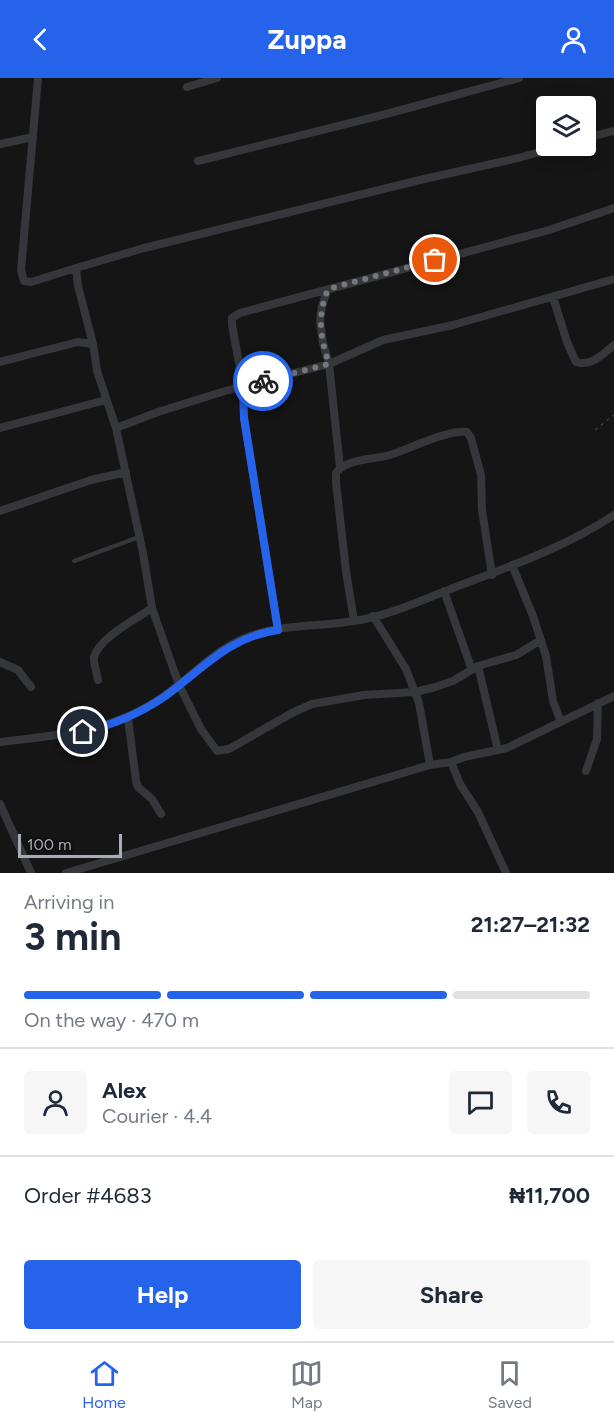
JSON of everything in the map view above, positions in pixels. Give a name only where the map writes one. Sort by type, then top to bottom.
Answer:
[{"type":"street","points":[[38,78],[22,278],[24,281],[31,282],[144,248],[536,153]]},
{"type":"street","points":[[187,87],[217,78]]},
{"type":"street","points":[[198,161],[519,78]]},
{"type":"street","points":[[596,135],[614,131]]},
{"type":"street","points":[[0,144],[33,137]]},
{"type":"street","points":[[278,630],[244,418],[243,385],[232,325],[234,316],[549,230],[614,208]]},
{"type":"street","points":[[76,268],[97,370],[116,428],[126,472],[152,608],[179,685],[212,746],[221,752],[312,704],[364,695],[415,692],[453,681],[475,668],[516,655],[541,640]]},
{"type":"street","points":[[116,428],[243,385],[329,364],[383,340],[453,325],[614,279]]},
{"type":"street","points":[[328,289],[320,321],[329,364],[340,468]]},
{"type":"street","points":[[553,297],[567,342],[576,362],[582,364],[591,362],[614,345]]},
{"type":"street","points":[[0,362],[78,342],[93,344]]},
{"type":"street","points":[[0,428],[106,400]]},
{"type":"street","points":[[354,621],[336,487],[336,473],[340,468],[386,456],[452,433],[467,432],[471,438],[481,475],[482,510],[492,574]]},
{"type":"street","points":[[0,511],[91,480],[126,472]]},
{"type":"street","points":[[0,742],[83,732],[128,718],[179,685],[243,638],[278,630],[354,621],[373,616],[492,574],[572,540],[614,515]]},
{"type":"street","points":[[512,565],[541,640],[553,701],[561,722]]},
{"type":"street","points":[[444,591],[475,668],[498,750]]},
{"type":"street","points":[[98,680],[93,658],[99,647],[114,633],[152,608]]},
{"type":"street","points":[[373,616],[406,669],[415,692],[423,720],[430,765]]},
{"type":"street","points":[[0,662],[18,670],[31,687]]},
{"type":"street","points":[[66,873],[430,765],[451,762],[517,744],[614,696]]},
{"type":"street","points":[[586,771],[597,739],[598,703]]},
{"type":"street","points":[[128,718],[136,781],[138,786],[152,799],[161,814]]},
{"type":"street","points":[[451,762],[460,784],[478,812],[506,873]]},
{"type":"street","points":[[0,804],[31,873]]},
{"type":"lane","points":[[74,561],[139,536]]},
{"type":"path","points":[[595,430],[614,415]]},
{"type":"way so far","points":[[263,381],[329,364],[320,321],[328,289],[435,260]]},
{"type":"route","points":[[83,732],[116,723],[145,709],[243,638],[278,630],[244,418],[243,385],[263,381]]}]
